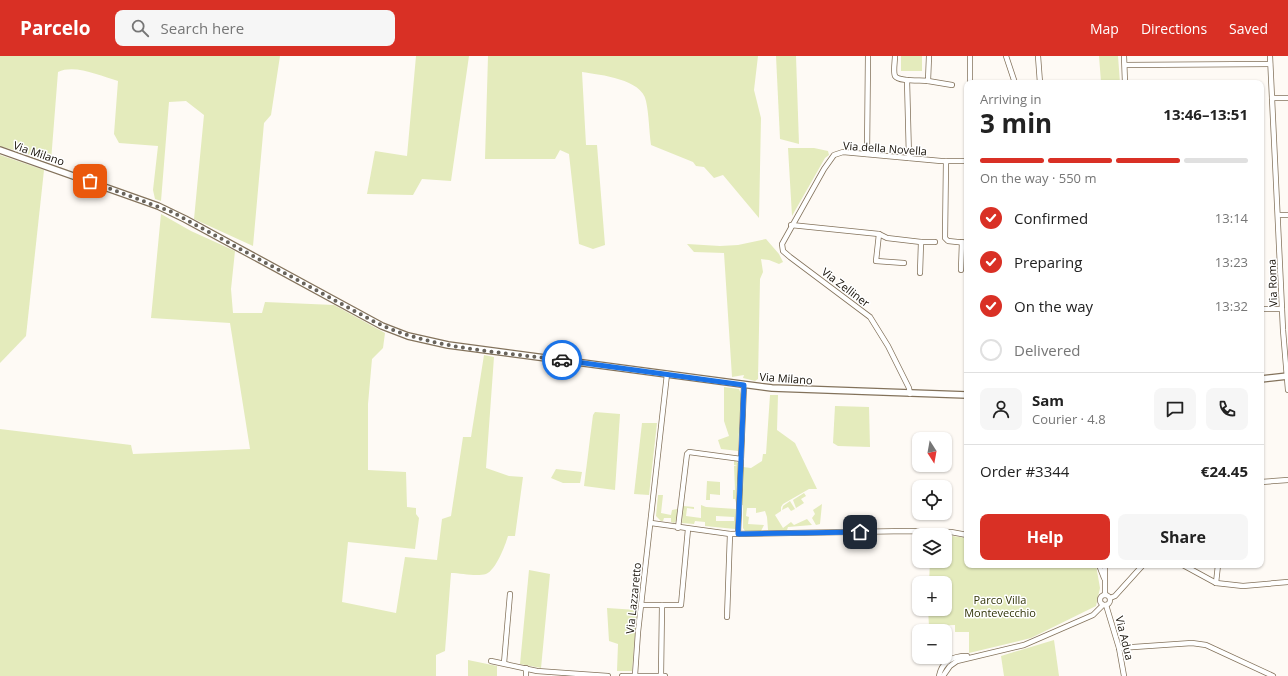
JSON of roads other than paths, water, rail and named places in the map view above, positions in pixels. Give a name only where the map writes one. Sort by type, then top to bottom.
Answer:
[{"type":"street","points":[[867,154],[868,56]]},
{"type":"street","points":[[895,56],[895,75],[897,78],[952,85]]},
{"type":"street","points":[[928,81],[929,56]]},
{"type":"street","points":[[970,56],[970,80]]},
{"type":"street","points":[[1006,56],[1014,80]]},
{"type":"street","points":[[1038,56],[1040,80]]},
{"type":"street","points":[[1124,56],[1125,80]]},
{"type":"street","name":"Via Roma","points":[[1270,56],[1279,215],[1282,309],[1288,390]]},
{"type":"street","points":[[1125,65],[1270,64]]},
{"type":"street","points":[[907,80],[909,158]]},
{"type":"street","points":[[1272,98],[1288,98]]},
{"type":"street","name":"Via Milano","points":[[0,150],[172,212],[373,321],[408,336],[448,345],[744,385],[802,390],[964,395]]},
{"type":"street","name":"Via della Novella","points":[[782,246],[791,225],[834,155],[843,152],[946,161],[964,161]]},
{"type":"street","points":[[946,161],[944,232],[948,241],[964,243]]},
{"type":"street","points":[[1279,215],[1288,215]]},
{"type":"street","points":[[791,225],[879,234],[886,238],[935,242]]},
{"type":"street","points":[[879,234],[876,261],[904,263]]},
{"type":"street","points":[[920,274],[921,242]]},
{"type":"street","name":"Via Zelliner","points":[[782,246],[784,251],[790,257],[870,317],[888,346],[910,388],[910,394]]},
{"type":"street","points":[[962,270],[964,252]]},
{"type":"street","points":[[1264,309],[1282,309]]},
{"type":"street","name":"Via Lazzaretto","points":[[635,675],[641,605],[667,374]]},
{"type":"street","points":[[1264,379],[1287,376]]},
{"type":"street","points":[[738,534],[744,385]]},
{"type":"street","points":[[678,528],[687,454],[689,452],[741,459]]},
{"type":"street","points":[[1264,482],[1288,480]]},
{"type":"street","points":[[651,522],[678,528],[730,534],[908,531],[951,532],[964,534]]},
{"type":"street","points":[[641,605],[681,605],[688,529]]},
{"type":"street","points":[[727,617],[730,534]]},
{"type":"street","points":[[1100,568],[1104,578]]},
{"type":"street","points":[[1105,568],[1105,595]]},
{"type":"street","points":[[1110,598],[1115,596],[1140,568]]},
{"type":"street","points":[[1188,568],[1216,583],[1243,586],[1288,582]]},
{"type":"street","points":[[1216,583],[1218,568]]},
{"type":"street","points":[[504,663],[510,594]]},
{"type":"street","points":[[1105,595],[1110,598]]},
{"type":"street","points":[[1105,595],[1100,599],[1105,605]]},
{"type":"street","points":[[939,676],[943,666],[951,658],[973,656],[1024,645],[1093,615],[1105,605],[1110,603],[1110,598]]},
{"type":"street","points":[[661,676],[662,605]]},
{"type":"street","name":"Via Adua","points":[[1105,605],[1119,648],[1124,676]]},
{"type":"street","points":[[1119,648],[1192,643],[1199,644],[1216,649],[1273,676]]},
{"type":"street","points":[[943,676],[954,663],[973,656]]},
{"type":"street","points":[[491,661],[537,671],[608,676]]},
{"type":"street","points":[[526,668],[526,676]]},
{"type":"street","points":[[622,676],[665,676]]},
{"type":"park label","name":"Parco Villa Montevecchio","points":[[1000,605]]}]
